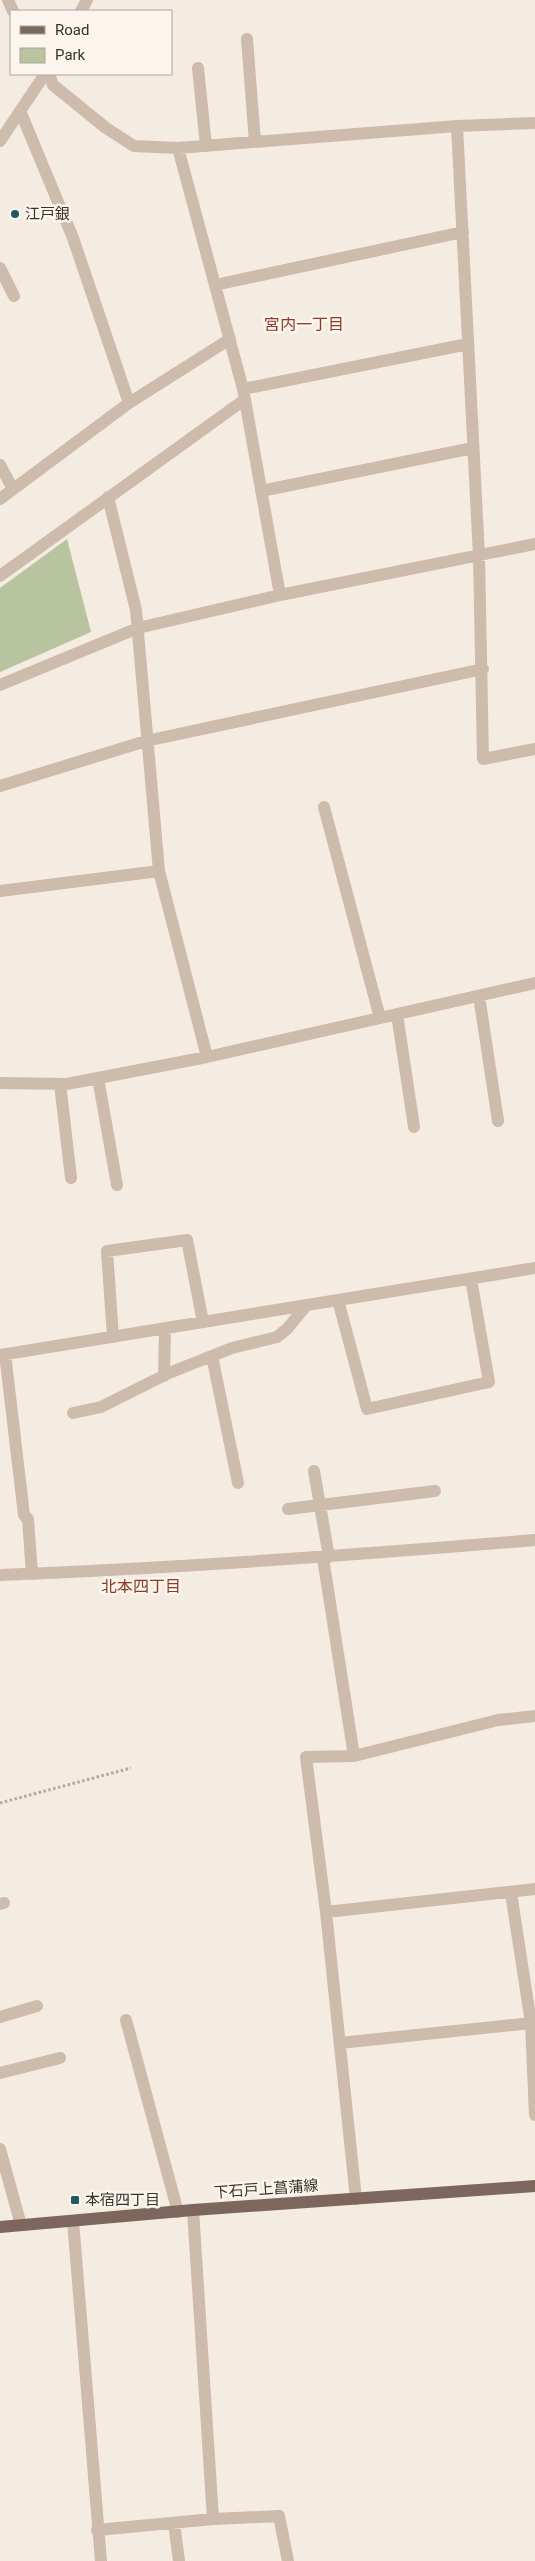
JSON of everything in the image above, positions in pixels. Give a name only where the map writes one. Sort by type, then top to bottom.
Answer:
[{"type":"main road","name":"下石戸上菖蒲線","points":[[0,2227],[193,2210],[535,2186]]},
{"type":"street","points":[[247,39],[255,142]]},
{"type":"street","points":[[198,68],[206,146]]},
{"type":"street","points":[[0,141],[46,75]]},
{"type":"street","points":[[48,75],[53,85],[106,128],[134,146],[178,148],[457,126],[535,123]]},
{"type":"street","points":[[21,112],[73,238],[129,403]]},
{"type":"street","points":[[457,126],[479,556],[483,669],[483,759],[535,749]]},
{"type":"street","points":[[178,148],[244,395],[280,595]]},
{"type":"street","points":[[215,285],[462,232]]},
{"type":"street","points":[[0,268],[14,296]]},
{"type":"street","points":[[0,499],[129,403],[230,339]]},
{"type":"street","points":[[0,576],[244,395],[468,344]]},
{"type":"street","points":[[261,491],[473,448]]},
{"type":"street","points":[[0,465],[14,489]]},
{"type":"street","points":[[108,497],[136,610],[146,741],[159,871],[207,1057]]},
{"type":"street","points":[[0,685],[138,628],[280,595],[535,544]]},
{"type":"street","points":[[0,786],[146,741],[483,669]]},
{"type":"street","points":[[324,807],[380,1018]]},
{"type":"street","points":[[0,892],[159,871]]},
{"type":"street","points":[[0,1083],[60,1084],[98,1078],[207,1057],[535,983]]},
{"type":"street","points":[[479,996],[498,1121]]},
{"type":"street","points":[[397,1014],[414,1127]]},
{"type":"street","points":[[98,1078],[117,1185]]},
{"type":"street","points":[[60,1084],[71,1178]]},
{"type":"street","points":[[113,1337],[107,1251],[187,1240],[203,1322]]},
{"type":"street","points":[[32,1574],[28,1520],[24,1515],[3,1355],[535,1268]]},
{"type":"street","points":[[338,1300],[367,1409],[489,1382],[471,1279]]},
{"type":"street","points":[[73,1413],[101,1407],[164,1376],[232,1348],[277,1337],[287,1329],[306,1306]]},
{"type":"street","points":[[164,1376],[165,1329]]},
{"type":"street","points":[[212,1356],[238,1483]]},
{"type":"street","points":[[314,1472],[354,1756]]},
{"type":"street","points":[[288,1509],[435,1491]]},
{"type":"street","points":[[0,1575],[326,1558],[535,1540]]},
{"type":"street","points":[[356,2199],[326,1912],[306,1757],[354,1756],[498,1720],[535,1716]]},
{"type":"street","points":[[326,1912],[535,1889]]},
{"type":"street","points":[[511,1893],[531,2024],[535,2114]]},
{"type":"street","points":[[0,2017],[37,2006]]},
{"type":"street","points":[[126,2020],[178,2212]]},
{"type":"street","points":[[340,2043],[531,2024]]},
{"type":"street","points":[[0,2073],[60,2058]]},
{"type":"street","points":[[0,2149],[21,2225]]},
{"type":"street","points":[[193,2210],[213,2519]]},
{"type":"street","points":[[73,2221],[101,2561]]},
{"type":"street","points":[[97,2530],[213,2519],[280,2516],[288,2561]]},
{"type":"street","points":[[174,2523],[179,2561]]},
{"type":"path","points":[[0,1803],[131,1768]]},
{"type":"green space","points":[[67,539],[91,632],[0,672],[0,588]]},
{"type":"place","name":"江戸銀","points":[[15,214]]},
{"type":"place","name":"本宿四丁目","points":[[75,2200]]},
{"type":"district","name":"宮内一丁目","points":[[304,324]]},
{"type":"district","name":"北本四丁目","points":[[141,1586]]}]
